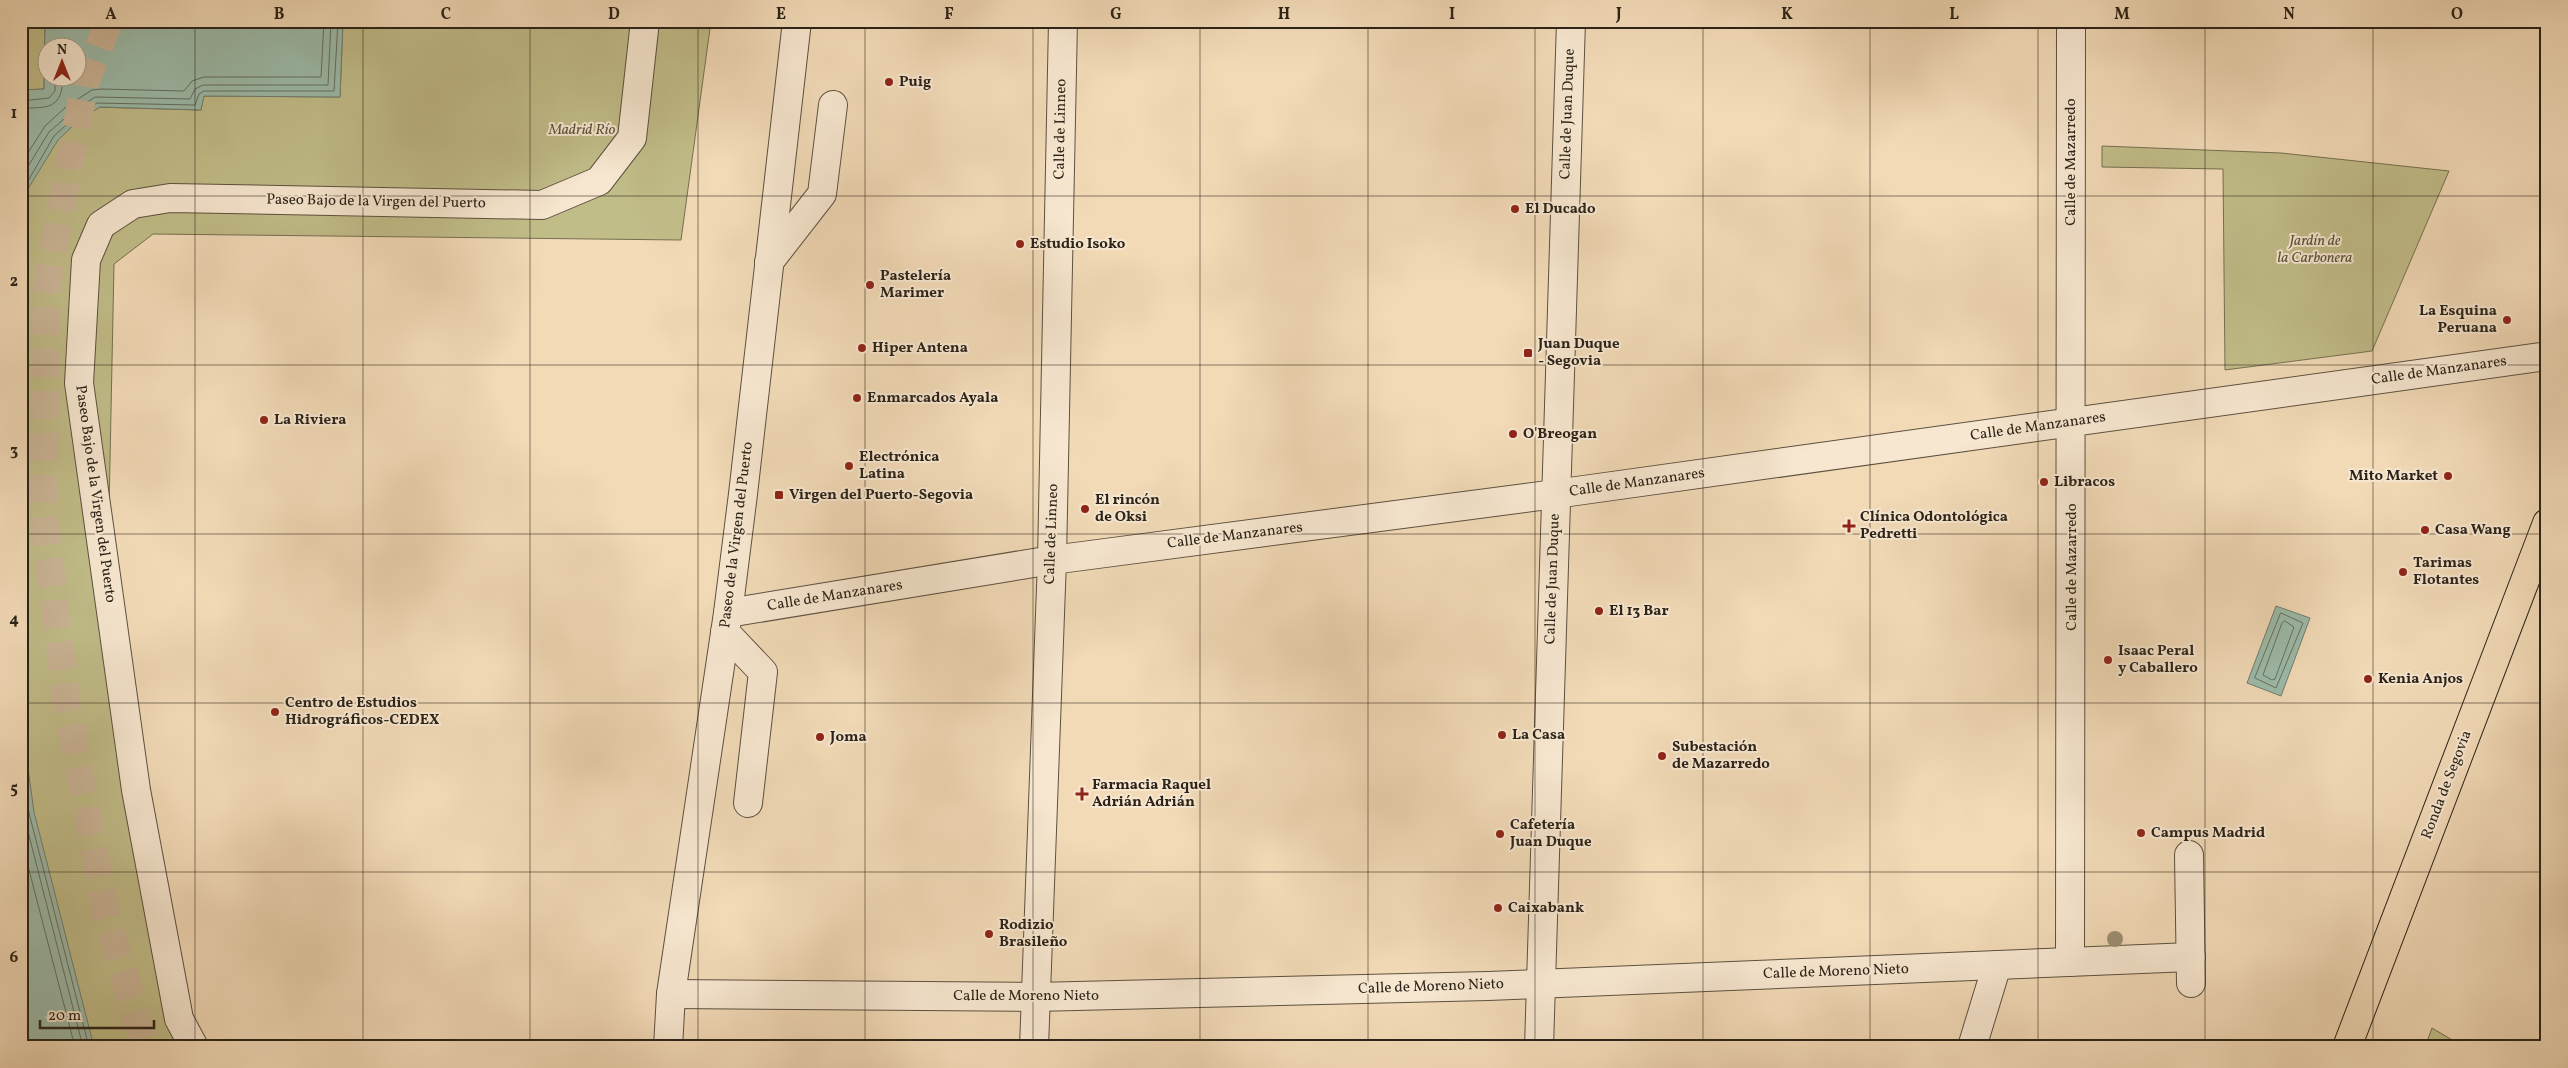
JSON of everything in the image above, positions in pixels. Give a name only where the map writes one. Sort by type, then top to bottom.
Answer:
[{"type":"main road","name":"Ronda de Segovia","points":[[2347,1047],[2547,523]]},
{"type":"street","name":"Paseo Bajo de la Virgen del Puerto","points":[[194,1047],[179,1019],[136,790],[79,383],[86,260],[101,225],[134,204],[170,198],[542,205],[598,180],[632,138],[645,21]]},
{"type":"street","name":"Paseo de la Virgen del Puerto","points":[[668,1047],[671,994],[726,623],[797,21]]},
{"type":"street","name":"Calle de Linneo","points":[[1034,1047],[1052,560],[1063,21]]},
{"type":"street","name":"Calle de Juan Duque","points":[[1539,1047],[1571,21]]},
{"type":"street","name":"Calle de Mazarredo","points":[[2070,962],[2071,21]]},
{"type":"street","points":[[769,262],[822,194],[832,105]]},
{"type":"street","name":"Calle de Manzanares","points":[[726,623],[1052,560],[1555,494],[2540,357],[2547,358]]},
{"type":"street","points":[[726,623],[763,672],[748,803]]},
{"type":"street","name":"Calle de Moreno Nieto","points":[[671,994],[1035,997],[1541,983],[2070,962],[2191,970],[2189,855]]},
{"type":"street","points":[[1972,1047],[1997,965]]},
{"type":"green space","points":[[21,21],[45,21],[45,38],[38,38],[38,88],[44,89],[21,90]]},
{"type":"green space","name":"Madrid Río","points":[[343,21],[711,21],[681,240],[153,234],[114,264],[108,559],[182,1047],[21,1047],[21,105],[201,110],[203,96],[340,97]]},
{"type":"green space","name":"Jardín de la Carbonera","points":[[2102,146],[2281,153],[2449,171],[2372,351],[2225,370],[2223,169],[2102,167]]},
{"type":"green space","points":[[2432,1028],[2464,1047],[2425,1047]]},
{"type":"water","points":[[45,21],[343,21],[340,97],[204,96],[201,110],[100,107],[78,121],[58,140],[29,187],[21,206],[21,90],[88,88],[88,38],[45,38]]},
{"type":"water","points":[[2276,606],[2310,618],[2281,696],[2247,683]]},
{"type":"water","points":[[21,717],[34,812],[94,1047],[21,1047]]},
{"type":"tunnel","points":[[109,21],[85,83],[47,281],[43,510],[67,706],[106,914],[145,1047]]},
{"type":"place","name":"Puig","points":[[889,82]]},
{"type":"place","name":"El Ducado","points":[[1515,209]]},
{"type":"place","name":"Estudio Isoko","points":[[1020,244]]},
{"type":"place","name":"Pastelería Marimer","points":[[870,285]]},
{"type":"place","name":"La Esquina Peruana","points":[[2507,320]]},
{"type":"place","name":"Hiper Antena","points":[[862,348]]},
{"type":"place","name":"Juan Duque - Segovia","points":[[1528,353]]},
{"type":"place","name":"Enmarcados Ayala","points":[[857,398]]},
{"type":"place","name":"La Riviera","points":[[264,420]]},
{"type":"place","name":"O'Breogan","points":[[1513,434]]},
{"type":"place","name":"Electrónica Latina","points":[[849,466]]},
{"type":"place","name":"Mito Market","points":[[2448,476]]},
{"type":"place","name":"Libracos","points":[[2044,482]]},
{"type":"place","name":"Virgen del Puerto-Segovia","points":[[779,495]]},
{"type":"place","name":"El rincón de Oksi","points":[[1085,509]]},
{"type":"place","name":"Clínica Odontológica Pedretti","points":[[1849,526]]},
{"type":"place","name":"Casa Wang","points":[[2425,530]]},
{"type":"place","name":"Tarimas Flotantes","points":[[2403,572]]},
{"type":"place","name":"El 13 Bar","points":[[1599,611]]},
{"type":"place","name":"Isaac Peral y Caballero","points":[[2108,660]]},
{"type":"place","name":"Kenia Anjos","points":[[2368,679]]},
{"type":"place","name":"Centro de Estudios Hidrográficos-CEDEX","points":[[275,712]]},
{"type":"place","name":"La Casa","points":[[1502,735]]},
{"type":"place","name":"Joma","points":[[820,737]]},
{"type":"place","name":"Subestación de Mazarredo","points":[[1662,756]]},
{"type":"place","name":"Farmacia Raquel Adrián Adrián","points":[[1082,794]]},
{"type":"place","name":"Campus Madrid","points":[[2141,833]]},
{"type":"place","name":"Cafetería Juan Duque","points":[[1500,834]]},
{"type":"place","name":"Caixabank","points":[[1498,908]]},
{"type":"place","name":"Rodizio Brasileño","points":[[989,934]]}]
